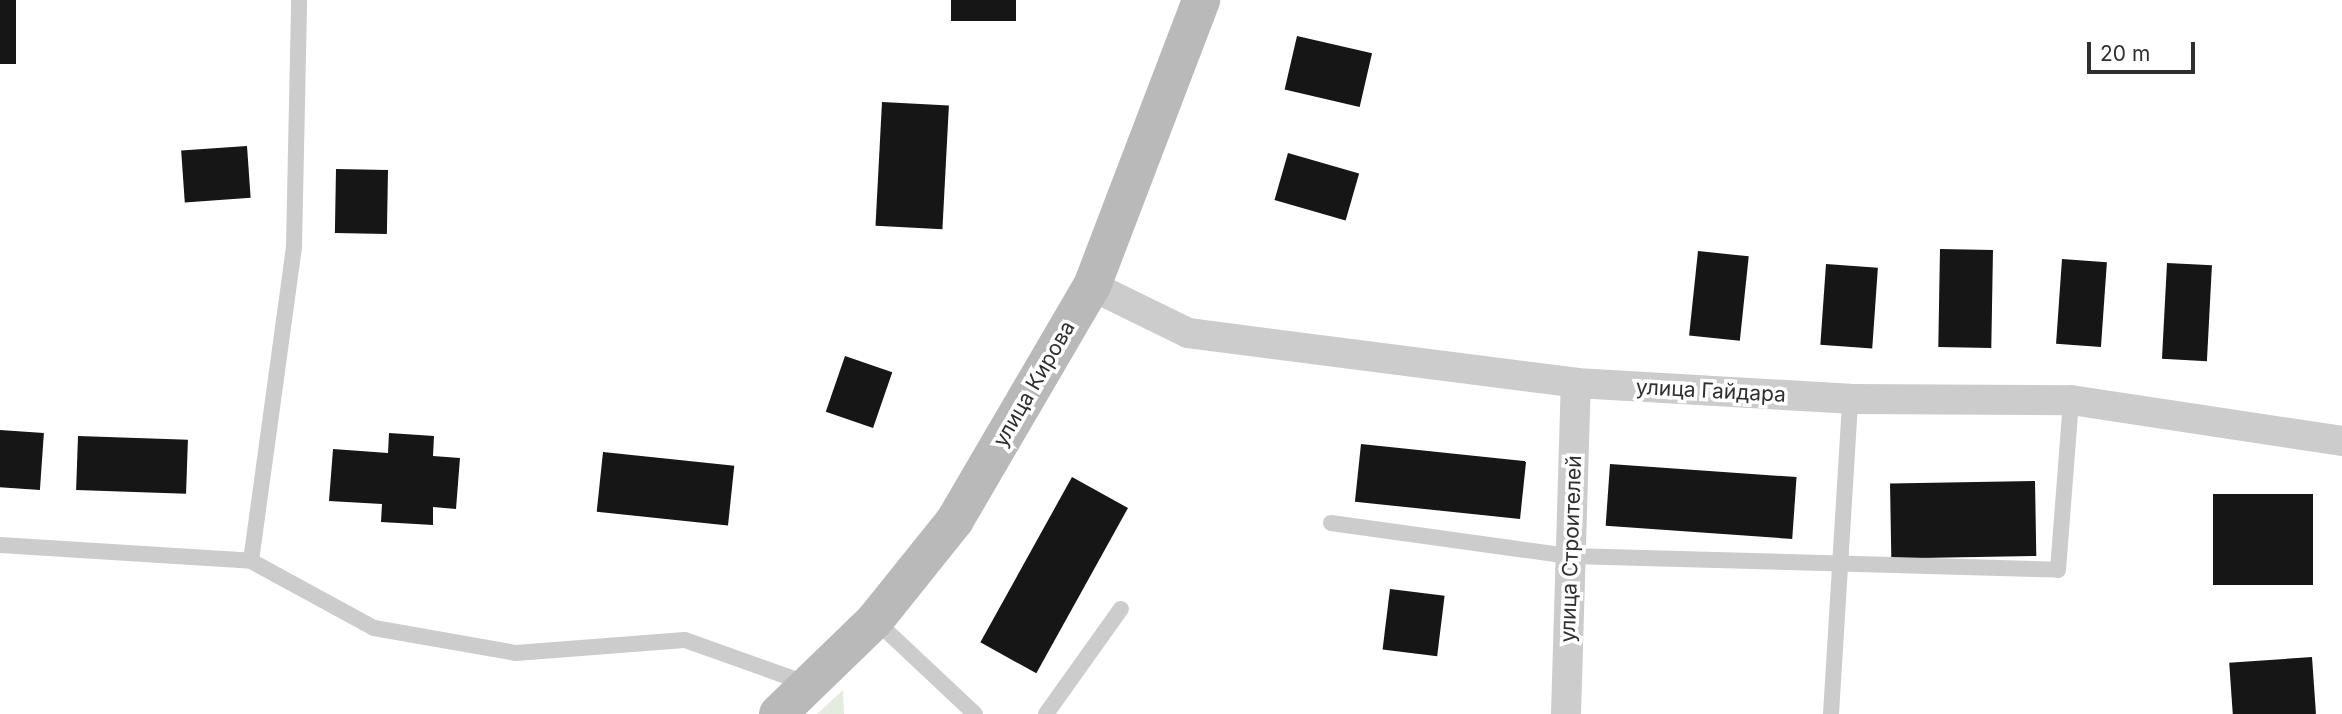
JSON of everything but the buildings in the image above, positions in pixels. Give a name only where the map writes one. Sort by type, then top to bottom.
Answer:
[{"type":"main road","name":"улица Кирова","points":[[778,714],[812,685],[875,620],[955,520],[1091,286],[1200,0]]},
{"type":"street","name":"улица Гайдара","points":[[1091,286],[1188,333],[1576,383],[1850,399],[2071,400],[2342,441]]},
{"type":"street","name":"улица Строителей","points":[[1566,714],[1576,383]]},
{"type":"lane","points":[[251,561],[295,246],[299,0]]},
{"type":"lane","points":[[1831,714],[1836,560],[1850,399]]},
{"type":"lane","points":[[1331,523],[1570,556],[1836,560],[2058,570],[2071,400]]},
{"type":"lane","points":[[0,545],[251,561],[374,628],[516,653],[685,640],[812,685]]},
{"type":"lane","points":[[1046,714],[1121,609]]},
{"type":"lane","points":[[875,620],[975,714]]},
{"type":"shaded area","points":[[843,690],[844,714],[817,714]]}]
